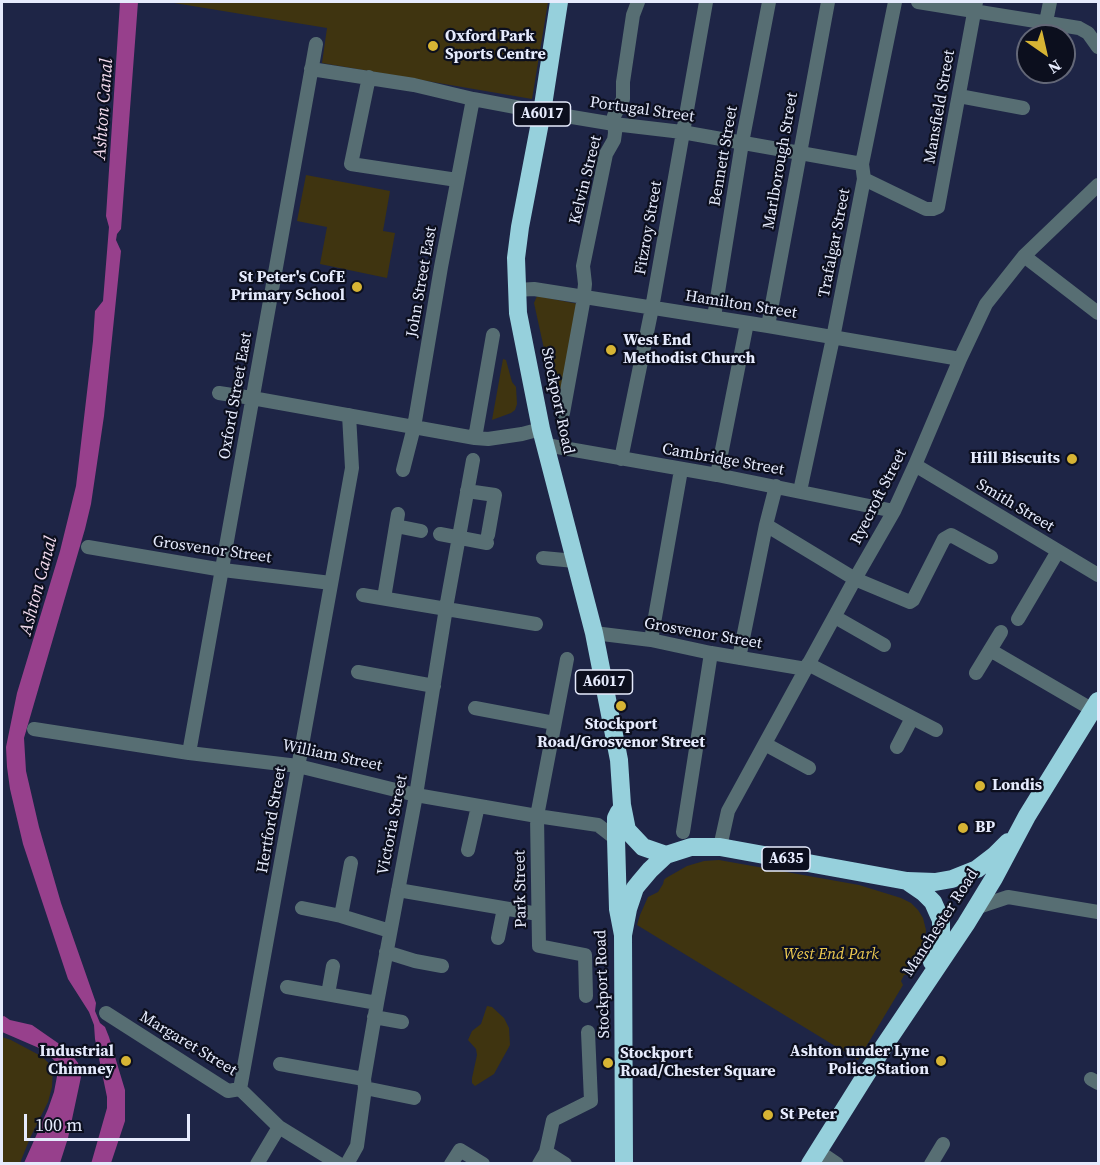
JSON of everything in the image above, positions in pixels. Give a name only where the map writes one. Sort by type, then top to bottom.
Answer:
[{"type":"highway","name":"Stockport Road","points":[[559,2],[542,112],[520,226],[516,258],[518,313],[543,437],[594,633],[619,760],[622,805],[627,830],[643,847],[666,855]]},
{"type":"highway","name":"Manchester Road","points":[[814,1157],[917,995],[966,924],[1019,830],[1096,706]]},
{"type":"highway","name":"Stockport Road","points":[[622,805],[616,818],[616,839],[618,909],[622,935],[624,1164]]},
{"type":"highway","name":"A635","points":[[622,935],[635,888],[666,855],[692,847],[720,847],[907,881],[935,882],[952,879],[977,869],[994,856],[1019,830]]},
{"type":"highway","name":"A635","points":[[907,881],[933,902],[941,920],[942,935],[917,995]]},
{"type":"street","name":"Kelvin Street","points":[[563,413],[584,297],[583,266],[606,154],[614,140],[615,114],[623,99],[623,82],[633,15],[638,2]]},
{"type":"street","name":"Fitzroy Street","points":[[621,459],[652,308],[706,2]]},
{"type":"street","name":"Bennett Street","points":[[714,317],[742,143],[769,2]]},
{"type":"street","name":"Marlborough Street","points":[[768,326],[828,2]]},
{"type":"street","name":"Trafalgar Street","points":[[800,491],[864,179],[862,164],[895,2]]},
{"type":"street","points":[[918,2],[975,6],[1079,28],[1088,33],[1098,48]]},
{"type":"street","points":[[1046,22],[1050,2]]},
{"type":"street","name":"Mansfield Street","points":[[864,179],[926,209],[938,207],[975,6]]},
{"type":"street","name":"Oxford Street East","points":[[189,753],[316,44]]},
{"type":"street","name":"Portugal Street","points":[[311,69],[414,85],[542,112],[682,132],[862,164]]},
{"type":"street","points":[[369,77],[351,164],[457,180]]},
{"type":"street","points":[[959,96],[1023,108]]},
{"type":"street","name":"John Street East","points":[[403,470],[414,427],[473,99]]},
{"type":"street","name":"Ryecroft Street","points":[[720,847],[728,811],[894,511],[986,304],[1024,256],[1098,185]]},
{"type":"street","points":[[1024,256],[1098,313]]},
{"type":"street","name":"Hamilton Street","points":[[516,290],[534,289],[960,359]]},
{"type":"street","points":[[717,475],[747,323]]},
{"type":"street","points":[[475,438],[494,335]]},
{"type":"street","name":"Cambridge Street","points":[[219,393],[475,438],[543,437],[621,459],[776,486],[894,511]]},
{"type":"street","name":"Hertford Street","points":[[240,1089],[352,468],[349,415]]},
{"type":"street","name":"Victoria Street","points":[[347,1164],[357,1146],[374,1017],[416,795],[472,460]]},
{"type":"street","name":"Smith Street","points":[[915,465],[1098,575]]},
{"type":"street","points":[[651,640],[681,470]]},
{"type":"street","points":[[739,658],[776,486]]},
{"type":"street","points":[[440,534],[459,538],[488,539],[495,495],[467,491]]},
{"type":"street","points":[[384,598],[397,520],[421,531]]},
{"type":"street","points":[[766,525],[855,579],[910,602],[944,538],[951,535],[991,557]]},
{"type":"street","name":"Grosvenor Street","points":[[87,547],[223,570],[331,583]]},
{"type":"street","points":[[1018,619],[1058,552]]},
{"type":"street","points":[[543,558],[575,561]]},
{"type":"street","points":[[363,595],[536,624]]},
{"type":"street","points":[[834,616],[884,645]]},
{"type":"street","points":[[976,673],[1001,632]]},
{"type":"street","name":"Grosvenor Street","points":[[594,633],[651,640],[739,658],[807,667],[936,730]]},
{"type":"street","points":[[990,650],[1096,706]]},
{"type":"street","points":[[683,832],[711,653]]},
{"type":"street","name":"Park Street","points":[[567,659],[537,816],[539,946],[585,955],[586,996]]},
{"type":"street","points":[[358,672],[434,686]]},
{"type":"street","points":[[475,708],[554,723]]},
{"type":"street","points":[[897,747],[912,718]]},
{"type":"street","name":"William Street","points":[[34,729],[189,753],[298,766],[416,795],[598,825],[616,839]]},
{"type":"street","points":[[765,744],[809,768]]},
{"type":"street","points":[[468,850],[478,806]]},
{"type":"street","points":[[341,916],[351,863]]},
{"type":"street","points":[[994,878],[1008,897]]},
{"type":"street","points":[[398,890],[538,914]]},
{"type":"street","points":[[975,908],[1008,897],[1098,912]]},
{"type":"street","points":[[302,908],[341,916],[390,931]]},
{"type":"street","points":[[498,938],[504,908]]},
{"type":"street","points":[[386,952],[442,966]]},
{"type":"street","points":[[328,994],[333,966]]},
{"type":"street","points":[[287,987],[377,1003]]},
{"type":"street","name":"Margaret Street","points":[[106,1013],[228,1090],[240,1089],[279,1127],[339,1164]]},
{"type":"street","points":[[374,1017],[402,1022]]},
{"type":"street","points":[[565,1164],[543,1158],[553,1120],[591,1101],[588,1032]]},
{"type":"street","points":[[280,1064],[365,1083],[414,1098]]},
{"type":"street","points":[[257,1164],[279,1127]]},
{"type":"street","points":[[931,1164],[943,1144]]},
{"type":"street","points":[[451,1164],[460,1150],[483,1164]]},
{"type":"street","points":[[814,1157],[837,1164]]},
{"type":"green space","name":"Oxford Park Sports Centre","points":[[168,2],[548,2],[532,99],[322,63],[327,28]]},
{"type":"green space","points":[[306,175],[390,191],[383,231],[395,233],[387,278],[320,264],[327,227],[297,221]]},
{"type":"green space","points":[[537,296],[578,304],[560,399],[555,399],[534,303]]},
{"type":"green space","points":[[503,359],[506,360],[512,382],[516,387],[517,404],[511,413],[492,420]]},
{"type":"green space","name":"West End Park","points":[[719,860],[859,885],[901,898],[918,910],[926,930],[922,948],[909,975],[904,975],[901,981],[903,985],[858,1060],[637,925],[648,897],[658,892],[666,878],[687,866]]},
{"type":"green space","points":[[487,1006],[492,1007],[504,1018],[509,1028],[510,1045],[494,1074],[475,1086],[472,1078],[477,1055],[476,1049],[468,1040],[472,1031],[481,1024]]},
{"type":"green space","points":[[2,1037],[41,1056],[53,1067],[52,1087],[48,1102],[20,1163],[2,1163]]},
{"type":"shaded area","points":[[120,2],[138,2],[121,229],[116,240],[121,251],[104,416],[85,529],[24,738],[26,771],[39,827],[61,903],[96,1003],[95,1011],[109,1037],[125,1090],[125,1121],[111,1163],[91,1164],[107,1108],[94,1025],[89,1012],[68,979],[23,844],[10,789],[6,747],[17,693],[60,551],[76,486],[95,311],[103,301],[109,227],[106,216]]},
{"type":"shaded area","points":[[2,1017],[10,1020],[32,1025],[68,1050],[78,1063],[81,1077],[68,1138],[60,1163],[24,1163],[48,1109],[58,1071],[54,1060],[39,1048],[2,1032]]},
{"type":"place","name":"Oxford Park Sports Centre","points":[[433,46]]},
{"type":"place","name":"St Peter's CofE Primary School","points":[[357,287]]},
{"type":"place","name":"West End Methodist Church","points":[[611,350]]},
{"type":"place","name":"Hill Biscuits","points":[[1072,459]]},
{"type":"place","name":"Stockport Road/Grosvenor Street","points":[[621,706]]},
{"type":"place","name":"Londis","points":[[980,786]]},
{"type":"place","name":"BP","points":[[963,828]]},
{"type":"place","name":"Industrial Chimney","points":[[126,1061]]},
{"type":"place","name":"Ashton under Lyne Police Station","points":[[941,1061]]},
{"type":"place","name":"Stockport Road/Chester Square","points":[[608,1063]]},
{"type":"place","name":"St Peter","points":[[768,1115]]},
{"type":"water label","name":"Ashton Canal","points":[[104,109]]},
{"type":"water label","name":"Ashton Canal","points":[[39,586]]}]
